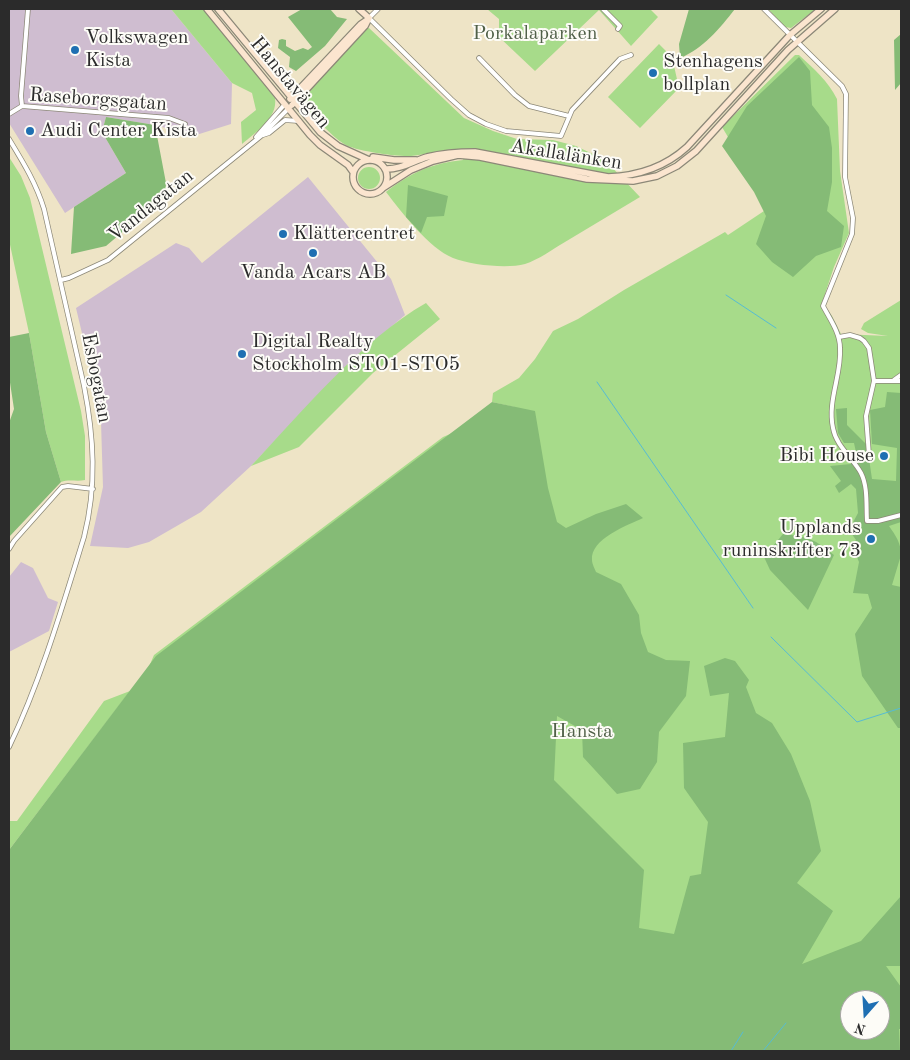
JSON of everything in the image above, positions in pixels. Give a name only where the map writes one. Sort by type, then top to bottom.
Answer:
[{"type":"main road","name":"Hanstavägen","points":[[207,9],[320,145],[348,165],[353,172]]},
{"type":"main road","name":"Hanstavägen","points":[[218,9],[320,132],[328,139],[369,160]]},
{"type":"main road","points":[[287,107],[361,24],[369,18],[359,9]]},
{"type":"main road","name":"Akallalänken","points":[[385,169],[404,166],[453,152],[476,152],[608,176],[626,176],[649,170],[668,161],[687,147],[790,35],[821,9]]},
{"type":"main road","name":"Akallalänken","points":[[382,188],[411,170],[433,161],[458,156],[480,157],[594,179],[633,181],[657,176],[677,166],[696,151],[797,42],[835,9]]},
{"type":"main road","points":[[359,156],[394,160],[420,160]]},
{"type":"main road","points":[[369,160],[378,162],[385,169],[387,179],[382,188],[375,193],[362,193],[358,190],[353,182],[353,172],[359,163],[369,160]]},
{"type":"street","points":[[22,106],[21,96],[28,9]]},
{"type":"street","points":[[378,9],[369,18],[451,99],[469,115],[486,124],[506,131],[561,136],[572,110],[620,60],[631,55]]},
{"type":"street","points":[[603,9],[620,26],[618,29]]},
{"type":"street","points":[[764,9],[842,86],[846,96],[845,177],[854,218],[854,229],[823,306],[839,337],[840,356],[832,406],[832,423],[839,444],[860,472],[864,481],[867,522],[901,515]]},
{"type":"street","points":[[479,58],[515,95],[529,106],[569,116]]},
{"type":"street","name":"Raseborgsgatan","points":[[9,114],[22,106],[169,118],[185,124]]},
{"type":"street","name":"Vandagatan","points":[[61,280],[97,267],[108,260],[261,136],[287,107]]},
{"type":"street","name":"Vandagatan","points":[[252,143],[287,107]]},
{"type":"street","name":"Vandagatan","points":[[261,136],[269,133],[285,120],[299,121]]},
{"type":"street","name":"Esbogatan","points":[[9,140],[38,192],[61,280],[89,411],[94,468],[93,489],[84,537],[45,659],[9,747]]},
{"type":"street","points":[[839,337],[855,336],[864,341],[872,358],[874,381],[866,416],[869,454]]},
{"type":"street","points":[[894,380],[901,375]]},
{"type":"street","points":[[874,381],[901,381]]},
{"type":"street","points":[[9,549],[62,487],[93,489]]},
{"type":"shaded area","points":[[9,9],[171,9],[232,83],[231,124],[193,136],[155,125],[106,117],[102,132],[126,173],[65,213],[9,123]]},
{"type":"shaded area","points":[[308,177],[391,279],[405,315],[348,364],[251,466],[201,512],[149,542],[128,548],[90,546],[103,487],[101,422],[99,405],[76,308],[176,243],[189,248],[202,263]]},
{"type":"shaded area","points":[[21,562],[33,568],[48,598],[58,602],[49,631],[9,652],[9,577]]},
{"type":"green space","points":[[171,9],[203,9],[275,98],[275,105],[270,118],[242,144],[241,122],[256,110],[252,93],[232,83]]},
{"type":"green space","points":[[302,9],[330,9],[337,17],[347,19],[325,46],[296,71],[289,67],[290,57],[278,48],[279,40],[282,39],[286,40],[286,46],[295,51],[303,48],[308,50],[312,47],[288,17]]},
{"type":"green space","name":"Porkalaparken","points":[[487,9],[650,9],[658,17],[631,46],[599,10],[535,71],[499,37],[499,19]]},
{"type":"green space","points":[[689,9],[735,9],[704,44],[680,58],[679,44]]},
{"type":"green space","points":[[768,9],[816,9],[791,28],[785,27]]},
{"type":"green space","points":[[369,28],[464,118],[517,139],[553,140],[576,146],[605,160],[640,197],[535,260],[525,264],[499,266],[479,264],[453,258],[444,253],[425,238],[386,192],[404,179],[431,166],[463,160],[465,149],[452,149],[405,156],[357,149],[344,144],[328,131],[302,104],[303,97],[364,29]]},
{"type":"green space","points":[[901,34],[901,83],[895,90],[894,40]]},
{"type":"green space","name":"Stenhagens bollplan","points":[[659,44],[672,57],[679,88],[640,128],[608,97]]},
{"type":"green space","name":"Hansta","points":[[795,55],[799,55],[825,81],[837,99],[840,171],[849,233],[834,267],[822,303],[832,316],[841,334],[888,336],[868,333],[861,329],[864,323],[901,300],[901,1051],[9,1051],[9,888],[115,746],[154,655],[443,437],[514,407],[492,402],[493,393],[519,378],[535,359],[553,331],[578,319],[624,290],[725,232],[728,235],[770,207],[722,127]]},
{"type":"green space","points":[[799,57],[810,71],[812,105],[829,127],[832,148],[832,182],[827,211],[844,226],[841,247],[816,256],[793,277],[772,262],[756,244],[766,216],[754,192],[722,146],[747,106]]},
{"type":"green space","points":[[106,117],[155,125],[166,183],[165,196],[106,246],[71,254],[74,207],[126,173],[102,132]]},
{"type":"green space","points":[[9,157],[21,176],[30,198],[81,411],[85,436],[85,480],[61,482],[46,432],[29,333],[9,240]]},
{"type":"green space","points":[[369,167],[377,170],[380,178],[377,186],[369,189],[361,186],[358,178],[361,170]]},
{"type":"green space","points":[[408,185],[448,196],[444,216],[427,217],[421,233],[406,217]]},
{"type":"green space","points":[[426,303],[440,319],[373,373],[299,447],[251,466],[333,378],[378,336]]},
{"type":"green space","points":[[29,333],[46,432],[61,482],[9,537],[9,423],[14,409],[9,376],[9,337]]},
{"type":"green space","points":[[887,392],[901,393],[901,522],[889,526],[898,540],[901,551],[892,585],[901,587],[901,728],[898,728],[862,676],[855,634],[872,608],[868,594],[853,593],[859,562],[852,545],[856,540],[849,530],[858,513],[856,489],[851,484],[839,493],[835,486],[841,481],[830,466],[851,464],[857,457],[854,443],[844,443],[838,433],[836,409],[847,408],[847,425],[867,445],[872,479],[896,481],[897,448],[872,444],[870,410],[885,407]]},
{"type":"green space","name":"Hansta","points":[[492,402],[535,411],[548,488],[557,522],[566,528],[596,514],[626,504],[643,518],[603,539],[593,552],[593,565],[596,572],[621,584],[639,615],[641,633],[648,652],[666,660],[690,661],[686,696],[659,732],[657,762],[640,789],[617,794],[583,757],[582,730],[557,716],[554,780],[644,870],[639,928],[674,934],[690,876],[701,874],[708,822],[684,788],[683,743],[725,737],[729,693],[710,696],[704,666],[725,658],[735,661],[749,680],[746,687],[756,713],[772,723],[791,754],[810,801],[821,851],[797,883],[833,911],[802,964],[861,941],[901,896],[901,966],[886,966],[901,987],[900,1051],[9,1051],[9,850],[156,656]]},
{"type":"green space","points":[[783,534],[811,540],[822,545],[834,555],[808,610],[770,570],[764,557]]},
{"type":"green space","points":[[130,691],[9,850],[9,821],[17,821],[104,701]]},
{"type":"waterway","points":[[726,295],[776,328]]},
{"type":"waterway","points":[[597,382],[753,608]]},
{"type":"waterway","points":[[771,637],[857,722],[901,708]]},
{"type":"waterway","points":[[763,1051],[786,1023]]},
{"type":"waterway","points":[[731,1051],[743,1032]]},
{"type":"place","name":"Volkswagen Kista","points":[[75,50]]},
{"type":"place","name":"Stenhagens bollplan","points":[[653,73]]},
{"type":"place","name":"Audi Center Kista","points":[[30,131]]},
{"type":"place","name":"Klättercentret","points":[[283,234]]},
{"type":"place","name":"Vanda Acars AB","points":[[313,253]]},
{"type":"place","name":"Digital Realty Stockholm STO1-STO5","points":[[242,354]]},
{"type":"place","name":"Bibi House","points":[[884,456]]},
{"type":"place","name":"Upplands runinskrifter 73","points":[[871,539]]}]
